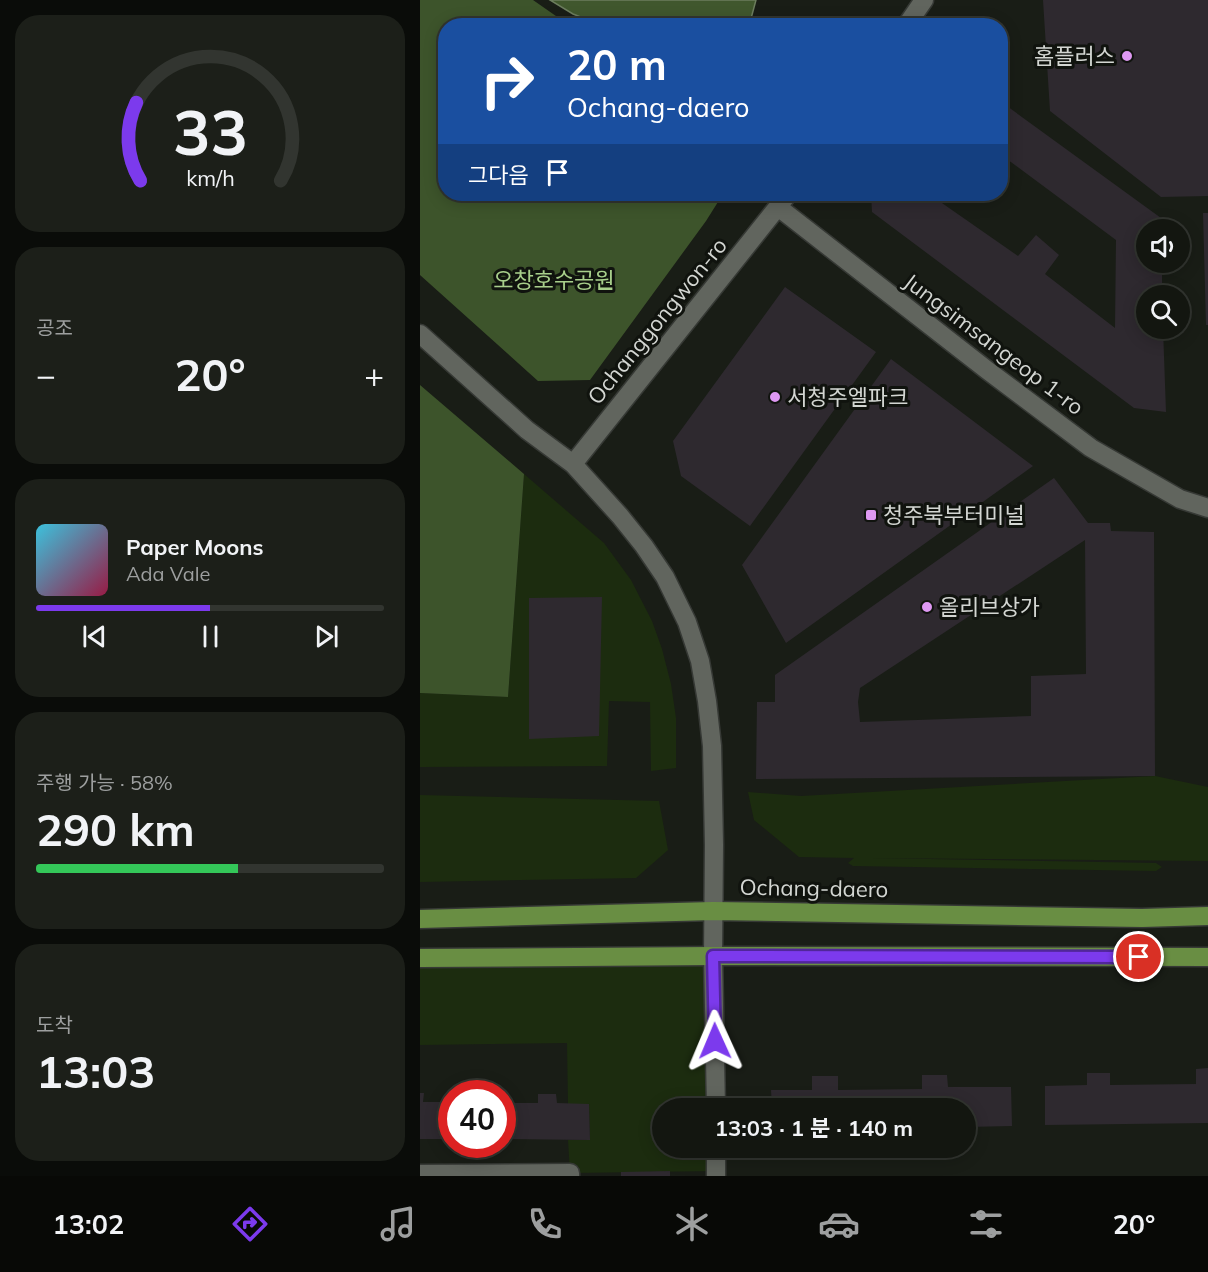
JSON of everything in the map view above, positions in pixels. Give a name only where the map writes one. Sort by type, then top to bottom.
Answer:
[{"type":"main road","name":"Ochang-daero","points":[[420,919],[713,911],[1142,918],[1208,916]]},
{"type":"main road","points":[[420,958],[1208,957]]},
{"type":"street","points":[[912,18],[924,0]]},
{"type":"street","name":"Ochanggongwon-ro","points":[[573,464],[782,201]]},
{"type":"street","name":"Jungsimsangeop 1-ro","points":[[784,201],[987,370],[1090,448],[1180,499],[1208,508]]},
{"type":"street","points":[[420,334],[526,430],[573,464],[644,546],[665,577],[687,622],[700,661],[712,746],[716,1098]]},
{"type":"street","points":[[716,1158],[716,1176]]},
{"type":"street","points":[[420,1174],[570,1173],[570,1176]]},
{"type":"shaded area","points":[[550,0],[756,0],[751,18],[583,18]]},
{"type":"shaded area","points":[[524,474],[604,543],[631,580],[652,621],[671,684],[676,718],[676,768],[651,771],[650,702],[609,701],[607,766],[420,767],[420,693],[508,697]]},
{"type":"shaded area","points":[[1155,776],[1208,787],[1208,861],[870,858],[1156,863],[1162,867],[1156,871],[853,866],[848,863],[854,858],[799,857],[754,820],[748,792],[801,796]]},
{"type":"shaded area","points":[[420,795],[659,801],[668,850],[636,878],[420,882]]},
{"type":"shaded area","points":[[713,956],[716,1098],[652,1098],[652,1158],[716,1158],[716,1171],[570,1173],[568,1140],[590,1140],[589,1104],[568,1104],[567,1043],[420,1045],[420,960]]},
{"type":"green space","name":"오창호수공원","points":[[420,0],[533,0],[559,18],[438,18],[438,201],[719,201],[590,380],[538,381],[420,275]]},
{"type":"green space","points":[[420,385],[524,474],[508,697],[420,693]]},
{"type":"building","name":"홈플러스","points":[[1043,0],[1208,0],[1208,196],[1161,197],[1050,111]]},
{"type":"building","points":[[1008,107],[1161,218],[1136,219],[1136,273],[1162,273],[1162,285],[1136,285],[1136,339],[1163,339],[1166,412],[1134,408],[872,212],[871,201],[939,201],[1018,256],[1036,235],[1059,255],[1045,274],[1115,328],[1116,240],[1008,160]]},
{"type":"building","points":[[1203,213],[1208,213],[1208,325],[1206,325]]},
{"type":"building","name":"서청주엘파크","points":[[785,287],[876,352],[750,526],[681,476],[673,441]]},
{"type":"building","name":"청주북부터미널","points":[[891,359],[1033,466],[786,643],[742,565]]},
{"type":"building","name":"올리브상가","points":[[1054,478],[1088,523],[1110,523],[1111,531],[1154,532],[1155,776],[756,779],[757,702],[775,702],[775,675]],"holes":[[[1085,540],[1086,674],[1031,676],[1031,716],[860,722],[858,702],[860,688]]]},
{"type":"building","points":[[602,597],[599,736],[529,739],[529,598]]},
{"type":"building","points":[[1208,1068],[1208,1123],[1045,1125],[1045,1086],[1087,1085],[1087,1073],[1110,1073],[1110,1085],[1196,1084],[1196,1069]]},
{"type":"building","points":[[922,1075],[947,1075],[948,1087],[1011,1087],[1012,1126],[976,1127],[976,1098],[771,1098],[771,1090],[812,1090],[812,1076],[838,1076],[838,1090],[922,1089]]},
{"type":"building","points":[[420,1093],[424,1093],[423,1102],[438,1102],[438,1139],[420,1139]]},
{"type":"building","points":[[538,1094],[556,1094],[557,1103],[589,1104],[590,1140],[516,1139],[516,1103],[538,1103]]},
{"type":"building","points":[[670,1171],[670,1176],[621,1176],[621,1172]]},
{"type":"place","name":"홈플러스","points":[[1127,56]]},
{"type":"place","name":"서청주엘파크","points":[[775,397]]},
{"type":"place","name":"청주북부터미널","points":[[871,515]]},
{"type":"place","name":"올리브상가","points":[[927,607]]},
{"type":"route","points":[[715,1041],[713,956],[1139,957]]}]
